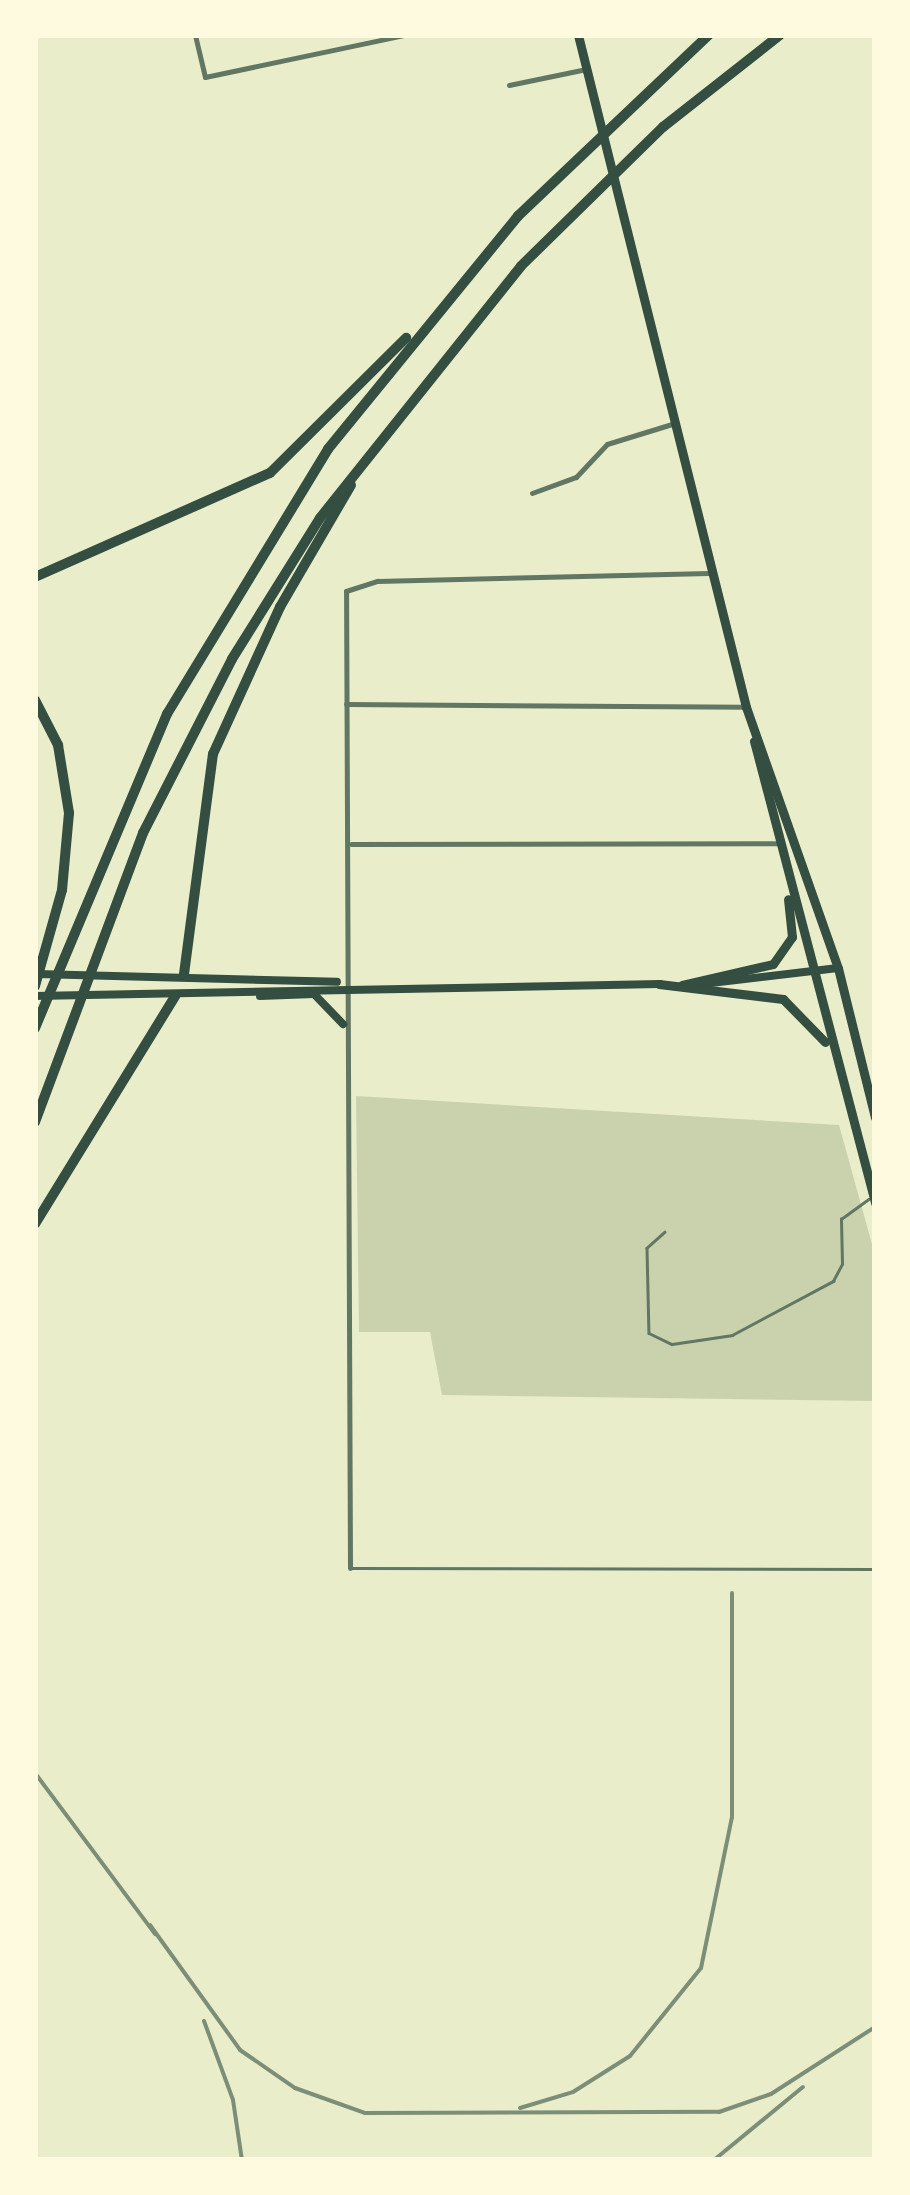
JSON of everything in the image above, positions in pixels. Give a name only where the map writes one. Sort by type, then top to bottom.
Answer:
[{"type":"highway","points":[[35,576],[270,473],[432,313],[518,216],[643,92],[710,35]]},
{"type":"highway","points":[[35,1122],[104,925],[232,658],[384,428],[553,233],[663,128],[780,35]]},
{"type":"highway","points":[[35,1028],[72,927],[167,714],[232,598],[432,313]]},
{"type":"highway","points":[[184,974],[214,754],[280,608],[384,428]]},
{"type":"highway","points":[[35,700],[58,745],[69,799],[51,934],[35,986]]},
{"type":"highway","points":[[35,1224],[174,996]]},
{"type":"main road","points":[[578,35],[709,573],[754,734],[838,968],[875,1117]]},
{"type":"main road","points":[[754,734],[830,1052],[874,1199]]},
{"type":"main road","points":[[682,985],[766,968],[786,951],[793,930],[779,847]]},
{"type":"main road","points":[[35,974],[184,974],[346,984],[682,985],[814,975],[838,968]]},
{"type":"main road","points":[[174,996],[184,974]]},
{"type":"main road","points":[[236,994],[346,984]]},
{"type":"main road","points":[[660,984],[783,999],[804,1011],[830,1052]]},
{"type":"main road","points":[[35,996],[314,994],[344,1024]]},
{"type":"street","points":[[195,35],[204,78],[404,35]]},
{"type":"street","points":[[509,85],[586,69]]},
{"type":"street","points":[[532,493],[576,477],[607,444],[672,424]]},
{"type":"street","points":[[350,1568],[344,1024],[350,844],[346,591],[378,581],[709,573]]},
{"type":"street","points":[[346,704],[746,707]]},
{"type":"street","points":[[350,844],[779,847]]},
{"type":"lane","points":[[665,1232],[648,1248],[648,1333],[672,1344],[732,1335],[833,1281],[842,1264],[841,1219],[874,1199]]},
{"type":"lane","points":[[350,1568],[875,1569]]},
{"type":"green space","points":[[356,1096],[839,1125],[875,1255],[875,1401],[442,1395],[430,1332],[359,1332]]},
{"type":"railway","points":[[520,2108],[573,2092],[630,2056],[701,1968],[732,1817],[732,1593]]},
{"type":"railway","points":[[35,1773],[155,1934]]},
{"type":"railway","points":[[150,1925],[240,2050],[295,2088],[365,2113],[719,2112],[771,2094],[875,2027]]},
{"type":"railway","points":[[204,2021],[233,2100],[242,2160]]},
{"type":"railway","points":[[714,2160],[803,2087]]}]
